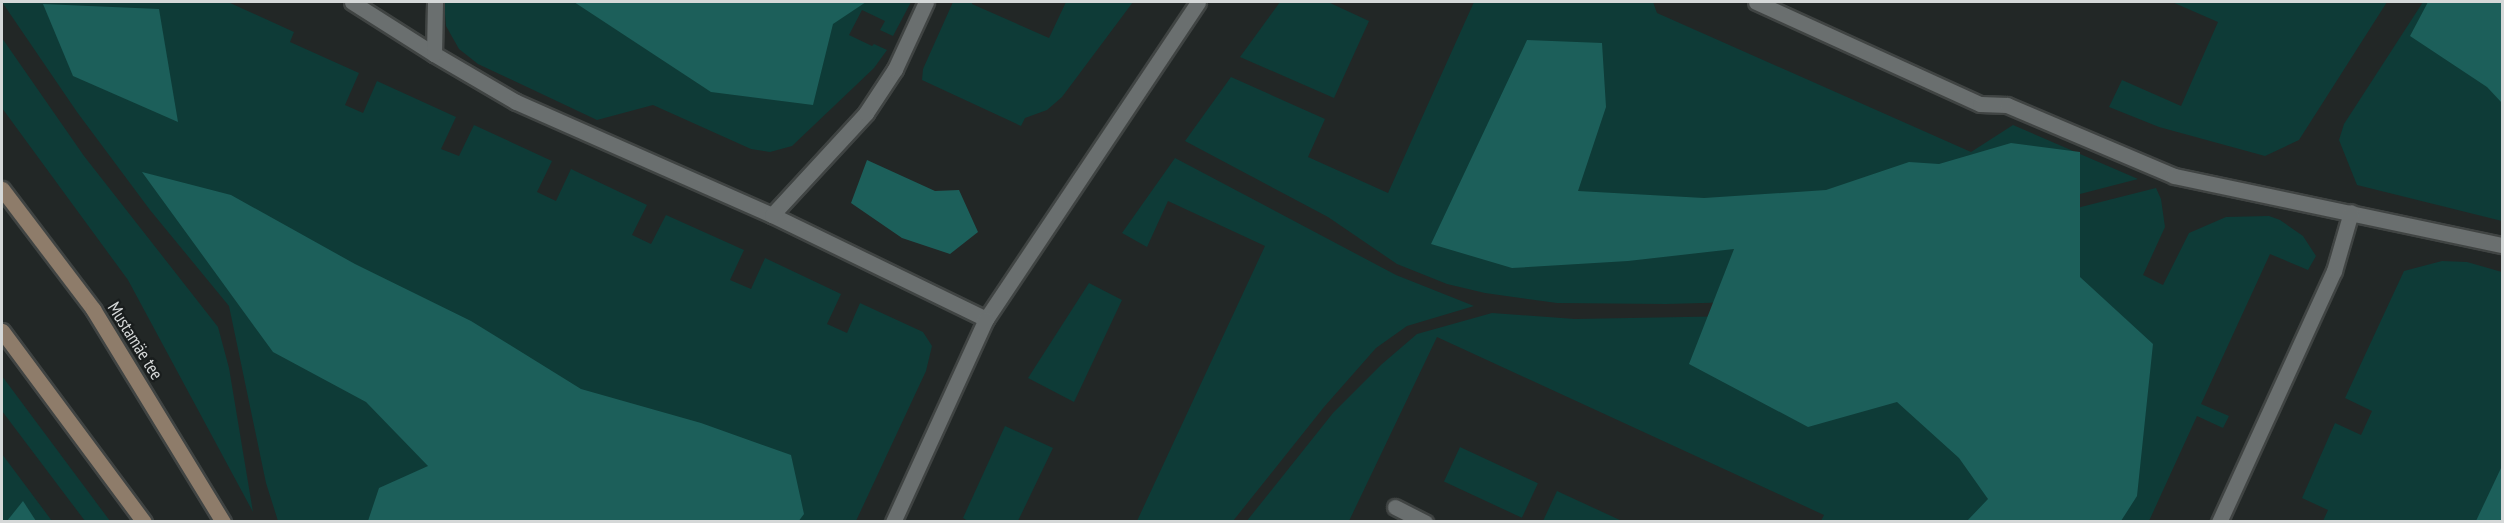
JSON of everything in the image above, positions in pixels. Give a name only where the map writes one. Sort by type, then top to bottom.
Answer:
[{"type":"main road","name":"Mustamäe tee","points":[[2,189],[93,309],[223,522]]},
{"type":"main road","points":[[2,331],[144,522]]},
{"type":"street","points":[[352,2],[516,102],[772,216],[986,319]]},
{"type":"street","points":[[434,54],[435,2]]},
{"type":"street","points":[[772,216],[866,113],[895,69],[926,2]]},
{"type":"street","points":[[892,522],[986,319],[1198,2]]},
{"type":"street","points":[[1756,2],[1980,104],[2007,105],[2174,176],[2502,246]]},
{"type":"street","points":[[2219,522],[2334,271],[2351,212]]},
{"type":"street","points":[[1395,507],[1425,522]]},
{"type":"shaded area","points":[[2,2],[228,2],[294,32],[290,42],[359,73],[345,105],[363,113],[377,81],[456,117],[441,149],[459,156],[474,125],[552,161],[537,192],[556,201],[571,169],[647,205],[632,235],[651,244],[666,215],[744,250],[730,280],[751,289],[765,258],[841,294],[827,324],[847,333],[860,303],[923,332],[932,346],[926,371],[856,521],[278,521],[266,483],[229,306],[150,210],[77,112]]},
{"type":"shaded area","points":[[444,2],[911,2],[893,36],[880,30],[885,21],[862,10],[849,35],[887,50],[874,68],[792,146],[770,152],[751,149],[653,105],[597,120],[478,64],[459,49],[446,26]]},
{"type":"shaded area","points":[[574,2],[866,2],[833,24],[813,105],[711,92]]},
{"type":"shaded area","points":[[953,2],[972,2],[972,4],[1049,38],[1066,2],[1133,2],[1062,97],[1047,110],[1025,118],[1021,126],[922,80],[923,69]]},
{"type":"shaded area","points":[[1280,2],[1328,2],[1369,21],[1334,98],[1240,57]]},
{"type":"shaded area","points":[[1474,2],[1653,2],[1657,13],[1971,152],[2013,125],[2138,179],[2053,201],[1776,301],[1666,304],[1557,303],[1485,293],[1447,284],[1397,264],[1328,217],[1185,141],[1231,77],[1325,119],[1308,157],[1388,193]]},
{"type":"shaded area","points":[[2172,2],[2387,2],[2299,140],[2265,156],[2159,127],[2109,107],[2122,80],[2181,106],[2218,22]]},
{"type":"shaded area","points":[[2423,2],[2502,2],[2502,221],[2357,185],[2339,140],[2344,124]]},
{"type":"shaded area","points":[[2428,2],[2502,2],[2502,103],[2487,87],[2410,36]]},
{"type":"shaded area","points":[[43,4],[159,9],[178,122],[73,76]]},
{"type":"shaded area","points":[[2,38],[84,156],[218,327],[229,368],[253,512],[128,280],[2,108]]},
{"type":"shaded area","points":[[1527,40],[1602,43],[1606,107],[1578,191],[1704,198],[1826,190],[1909,162],[1939,164],[2011,143],[2080,152],[2080,277],[2153,344],[2137,496],[2121,521],[1967,521],[1988,499],[1959,458],[1897,402],[1808,427],[1689,364],[1734,249],[1628,261],[1512,268],[1431,244]]},
{"type":"shaded area","points":[[1175,158],[1396,275],[1474,306],[1407,326],[1376,348],[1324,407],[1233,521],[1137,521],[1265,246],[1168,201],[1147,247],[1122,233]]},
{"type":"shaded area","points":[[867,160],[935,191],[959,190],[978,232],[950,254],[902,238],[851,203]]},
{"type":"shaded area","points":[[142,172],[231,195],[355,264],[471,321],[581,389],[701,423],[791,455],[804,514],[798,522],[368,521],[379,488],[428,466],[366,402],[273,352]]},
{"type":"shaded area","points":[[2156,188],[2161,199],[2165,227],[2143,275],[2163,285],[2189,233],[2226,217],[2269,216],[2280,220],[2303,236],[2316,256],[2308,270],[2270,254],[2201,404],[2229,416],[2223,428],[2197,416],[2149,521],[1821,521],[1824,515],[1437,337],[1349,521],[1246,522],[1333,413],[1382,364],[1417,334],[1492,313],[1575,319],[1740,316],[2057,213]]},
{"type":"shaded area","points":[[2442,261],[2467,262],[2502,272],[2502,521],[2323,521],[2328,510],[2302,498],[2335,423],[2361,435],[2372,411],[2345,398],[2404,271]]},
{"type":"shaded area","points":[[1089,283],[1122,300],[1074,402],[1028,378]]},
{"type":"shaded area","points":[[2,376],[110,521],[85,521],[2,411]]},
{"type":"shaded area","points":[[1005,426],[1053,448],[1018,521],[968,521],[963,518]]},
{"type":"shaded area","points":[[1460,447],[1538,483],[1522,518],[1444,481]]},
{"type":"shaded area","points":[[2,454],[52,521],[2,521]]},
{"type":"shaded area","points":[[2502,466],[2502,521],[2476,521]]},
{"type":"shaded area","points":[[1557,491],[1622,521],[1543,521]]},
{"type":"shaded area","points":[[23,501],[36,521],[7,521]]}]
